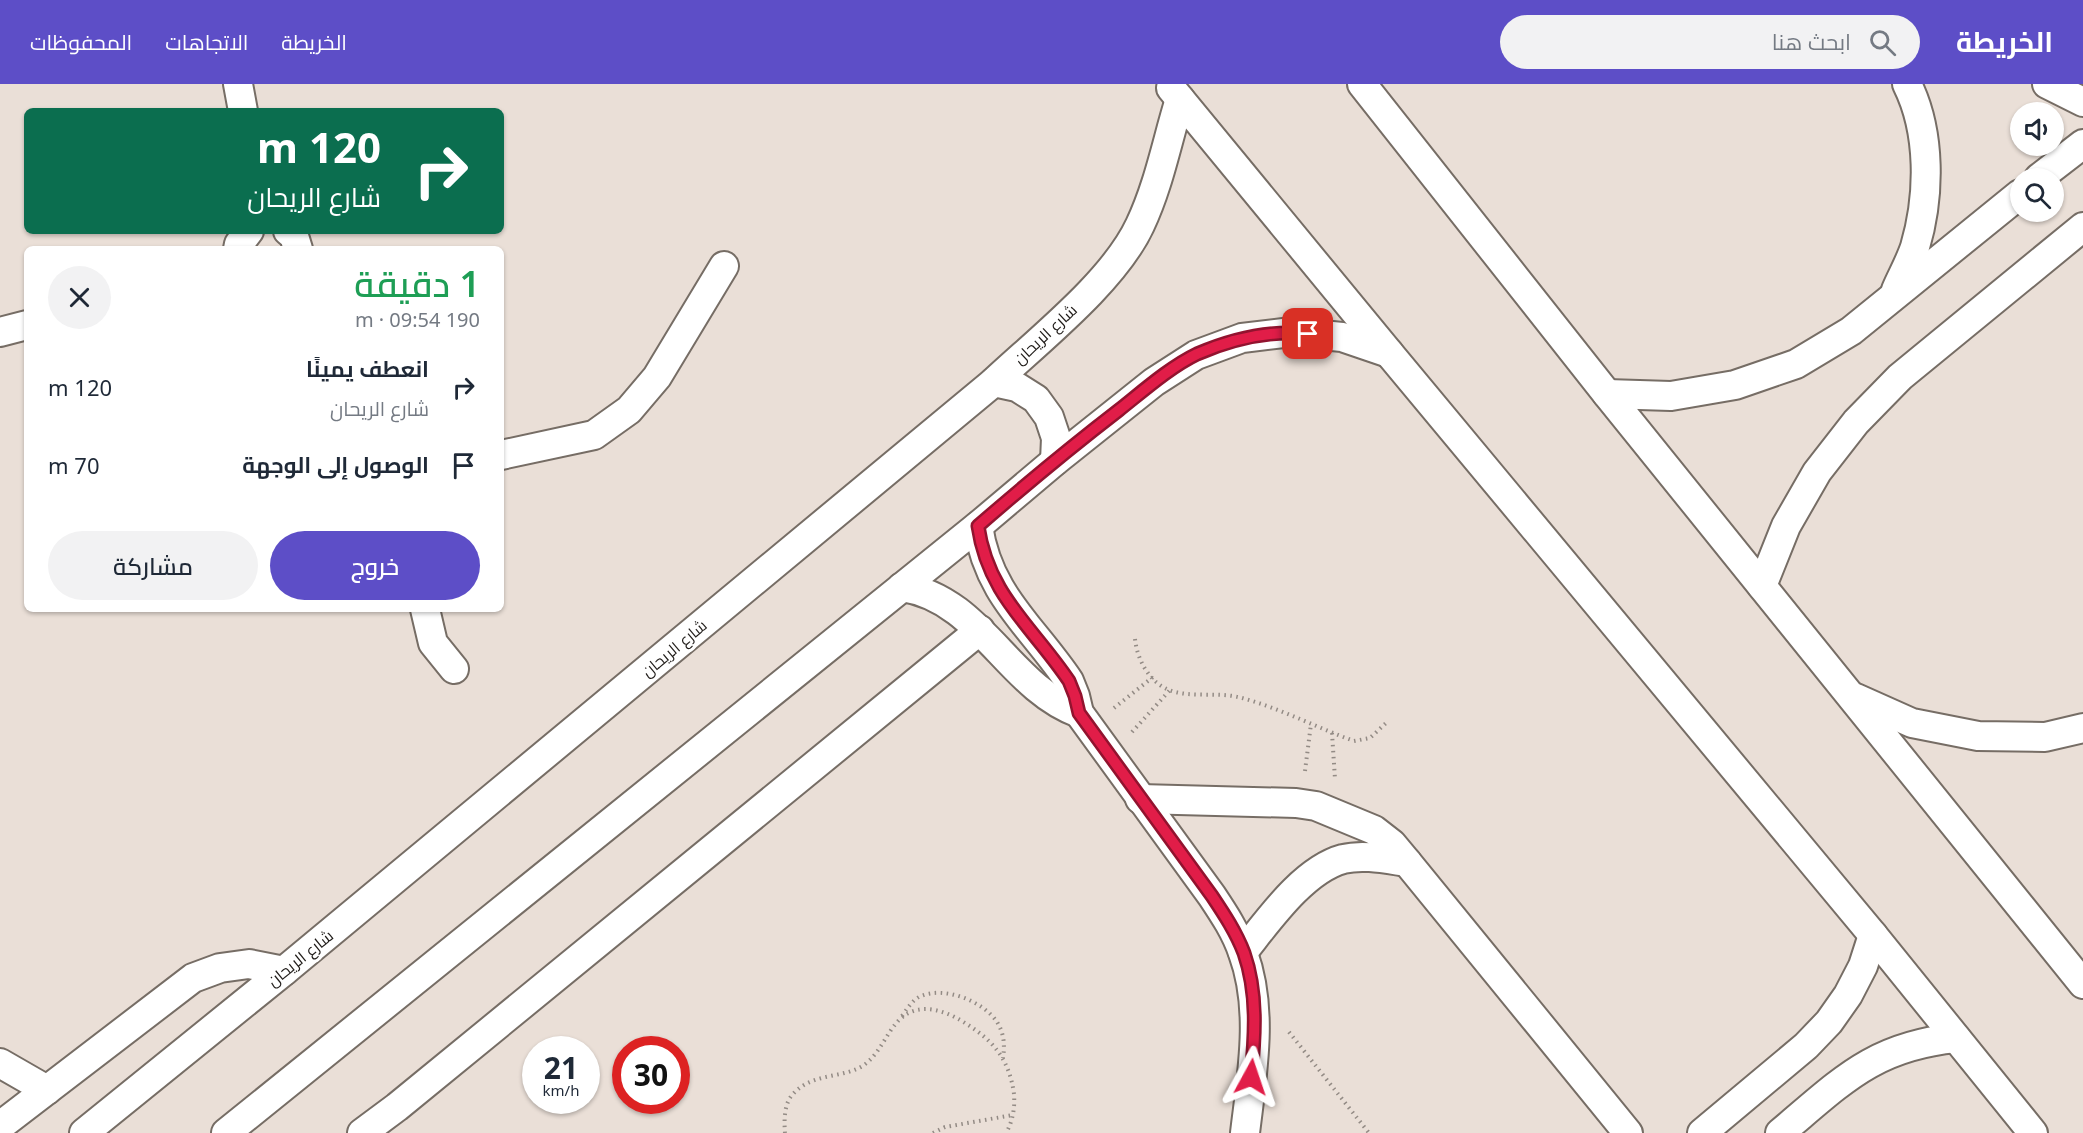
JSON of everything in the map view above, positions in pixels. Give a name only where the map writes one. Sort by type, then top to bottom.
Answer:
[{"type":"street","points":[[238,84],[242,108]]},
{"type":"street","points":[[1362,84],[1607,394],[2083,984]]},
{"type":"street","points":[[1894,294],[1915,248],[1925,199],[1925,148],[1915,99],[1907,84]]},
{"type":"street","points":[[2047,84],[2083,102]]},
{"type":"street","points":[[1174,92],[1873,934],[2033,1133]]},
{"type":"street","name":"شارع الريحان","points":[[84,1133],[284,971],[994,382],[1087,295],[1121,255],[1139,228],[1156,188],[1174,92]]},
{"type":"street","points":[[2052,168],[2083,144]]},
{"type":"street","points":[[1607,394],[1671,396],[1735,385],[1796,364],[1851,331],[2010,202]]},
{"type":"street","points":[[1762,586],[1786,526],[1817,471],[1856,422],[1900,378],[2083,227]]},
{"type":"street","points":[[504,454],[594,435],[629,410],[657,377],[724,266]]},
{"type":"street","points":[[0,333],[24,326]]},
{"type":"street","points":[[226,1133],[978,526],[1054,460],[1163,376],[1196,355],[1242,338],[1292,332],[1342,337],[1389,353]]},
{"type":"street","points":[[994,382],[1017,387],[1036,399],[1050,417],[1056,438],[1054,460]]},
{"type":"street","points":[[978,526],[981,545],[994,581],[1069,681],[1083,719],[1212,896],[1243,952],[1253,987],[1255,1035],[1245,1133]]},
{"type":"street","points":[[902,587],[917,589],[940,599],[965,616],[1040,691],[1083,719]]},
{"type":"street","points":[[426,612],[433,643],[454,669]]},
{"type":"street","points":[[362,1133],[397,1107],[980,630]]},
{"type":"street","points":[[1850,695],[1912,723],[1978,736],[2045,736],[2083,728]]},
{"type":"street","points":[[1140,799],[1296,803],[1336,813],[1374,830],[1392,844],[1628,1133]]},
{"type":"street","points":[[1243,952],[1292,892],[1315,873],[1342,859],[1364,857],[1407,862]]},
{"type":"street","points":[[1702,1133],[1806,1046],[1829,1022],[1848,995],[1858,975],[1873,934]]},
{"type":"street","points":[[0,1126],[193,978],[220,968],[249,964],[284,971]]},
{"type":"street","points":[[1780,1133],[1858,1069],[1880,1057],[1913,1045],[1956,1038]]},
{"type":"street","points":[[0,1064],[47,1090]]},
{"type":"path","points":[[1135,639],[1140,659],[1153,677],[1170,690],[1234,696],[1272,708],[1354,741],[1370,738],[1386,723]]},
{"type":"path","points":[[1083,719],[1104,715],[1153,677]]},
{"type":"path","points":[[1111,758],[1144,717],[1170,690]]},
{"type":"path","points":[[1296,803],[1308,760],[1311,724]]},
{"type":"path","points":[[1332,733],[1336,813]]},
{"type":"path","points":[[1253,987],[1369,1133]]},
{"type":"path","points":[[785,1133],[786,1110],[790,1096],[800,1087],[813,1081],[862,1066],[873,1058],[884,1037],[913,1002],[922,996],[944,993],[960,997],[988,1012],[997,1022],[1002,1033],[1005,1045],[1003,1058]]},
{"type":"path","points":[[899,1019],[912,1012],[925,1009],[938,1011],[970,1026],[994,1046],[1010,1070],[1014,1099],[1013,1115],[1006,1133]]},
{"type":"path","points":[[933,1133],[945,1127],[1013,1115]]},
{"type":"route","points":[[1251,1077],[1255,1035],[1253,987],[1243,952],[1229,923],[1212,896],[1079,713],[1069,681],[1059,666],[1047,654],[1004,597],[987,565],[978,526],[1054,460],[1154,382],[1196,355],[1242,338],[1292,332],[1308,334]]}]
